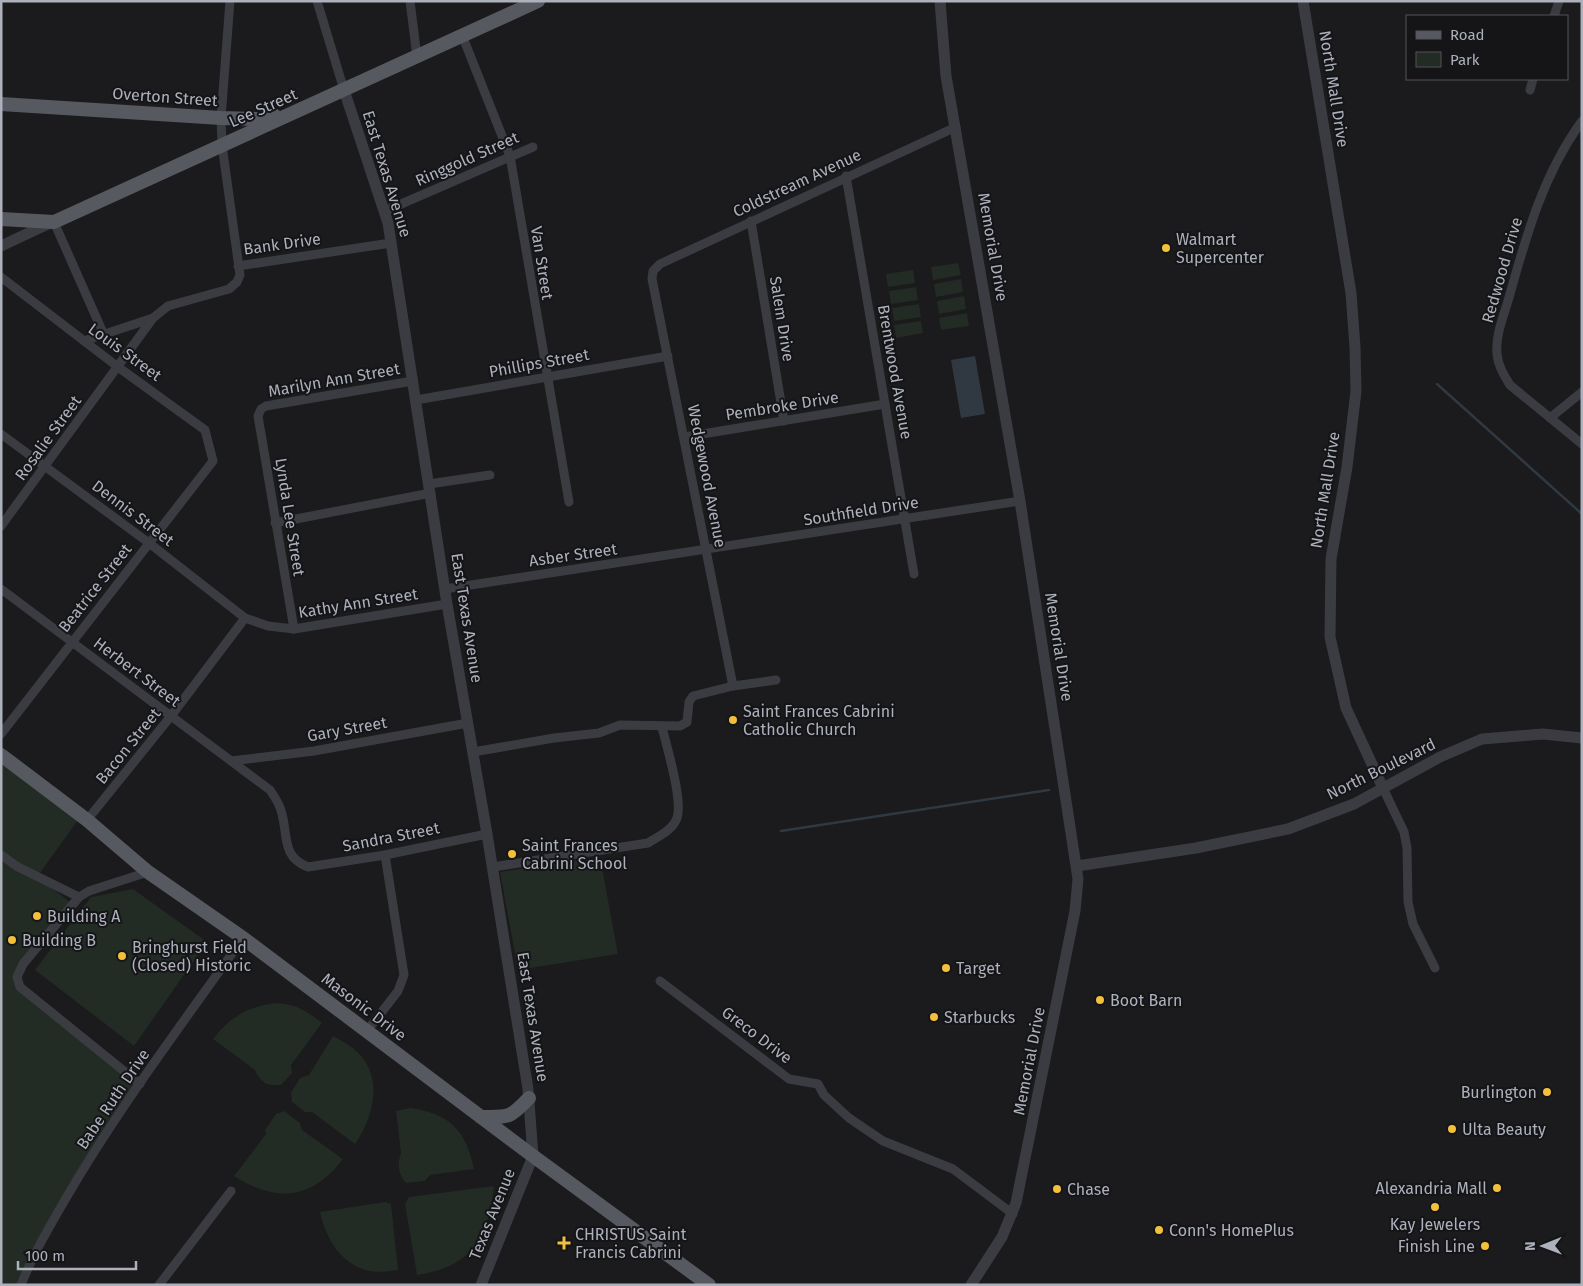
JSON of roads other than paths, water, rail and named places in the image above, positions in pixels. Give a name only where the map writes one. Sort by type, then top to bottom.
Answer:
[{"type":"main road","name":"Lee Street","points":[[54,222],[538,1]]},
{"type":"main road","name":"Overton Street","points":[[1,104],[221,118],[268,118],[323,100]]},
{"type":"main road","points":[[1,219],[54,222]]},
{"type":"main road","name":"Masonic Drive","points":[[1,755],[87,820],[148,872],[243,938],[533,1156],[709,1285]]},
{"type":"main road","points":[[481,1117],[508,1117],[514,1114],[529,1098]]},
{"type":"street","name":"Bank Drive","points":[[230,1],[221,118],[222,145],[238,266],[391,243]]},
{"type":"street","points":[[318,1],[344,90]]},
{"type":"street","points":[[410,1],[417,57]]},
{"type":"street","name":"Memorial Drive","points":[[940,1],[946,76],[1020,501],[1077,866],[1075,911],[1035,1114],[1013,1214],[1002,1238],[970,1285]]},
{"type":"street","name":"North Mall Drive","points":[[1302,1],[1350,293],[1355,347],[1356,391],[1347,467],[1331,559],[1330,637],[1346,708],[1404,832],[1408,848],[1408,902],[1413,924],[1435,968]]},
{"type":"street","points":[[1554,15],[1559,1]]},
{"type":"street","name":"Van Street","points":[[462,35],[510,156],[546,377],[569,502]]},
{"type":"street","points":[[1530,90],[1533,80]]},
{"type":"street","name":"East Texas Avenue","points":[[344,90],[385,211],[391,243],[447,604],[474,752],[529,1098],[533,1156]]},
{"type":"street","name":"Redwood Drive","points":[[1582,121],[1564,147],[1538,202],[1497,342],[1498,363],[1510,385],[1582,444]]},
{"type":"street","name":"Coldstream Avenue","points":[[653,271],[660,264],[846,176],[956,127]]},
{"type":"street","name":"Ringgold Street","points":[[385,211],[533,147]]},
{"type":"street","name":"Brentwood Avenue","points":[[846,176],[914,574]]},
{"type":"street","name":"Salem Drive","points":[[751,221],[784,421]]},
{"type":"street","points":[[54,222],[104,335]]},
{"type":"street","name":"Lee Street","points":[[1,246],[54,222]]},
{"type":"street","points":[[84,341],[154,318],[168,306],[229,289],[237,282],[240,275],[238,266]]},
{"type":"street","name":"Wedgewood Avenue","points":[[653,271],[652,279],[733,686]]},
{"type":"street","name":"Louis Street","points":[[1,277],[118,367],[205,430],[213,461]]},
{"type":"street","name":"Rosalie Street","points":[[1,526],[154,318]]},
{"type":"street","name":"Phillips Street","points":[[416,400],[668,356]]},
{"type":"street","name":"Marilyn Ann Street","points":[[261,409],[266,406],[413,381]]},
{"type":"street","points":[[1550,418],[1582,392]]},
{"type":"street","name":"Pembroke Drive","points":[[684,437],[885,404]]},
{"type":"street","name":"Lynda Lee Street","points":[[261,409],[258,416],[294,629]]},
{"type":"street","name":"Dennis Street","points":[[1,434],[149,543],[245,618]]},
{"type":"street","name":"Beatrice Street","points":[[1,734],[213,461]]},
{"type":"street","points":[[275,523],[490,475]]},
{"type":"street","name":"Southfield Drive","points":[[706,551],[1020,501]]},
{"type":"street","name":"Asber Street","points":[[445,589],[706,551]]},
{"type":"street","name":"Herbert Street","points":[[1,588],[270,790],[278,802],[288,851],[294,860],[300,864]]},
{"type":"street","name":"Kathy Ann Street","points":[[245,618],[268,626],[294,629],[447,604]]},
{"type":"street","name":"Bacon Street","points":[[87,820],[171,716],[245,618]]},
{"type":"street","points":[[474,752],[554,738],[599,733],[620,725],[680,726],[687,722],[689,702],[693,696],[733,686],[776,680]]},
{"type":"street","name":"Gary Street","points":[[231,761],[314,751],[468,723]]},
{"type":"street","points":[[493,867],[648,843],[666,831],[676,819],[679,803],[662,727]]},
{"type":"street","name":"North Boulevard","points":[[1077,866],[1267,835],[1354,804],[1432,761],[1482,740],[1543,734],[1582,738]]},
{"type":"street","name":"Sandra Street","points":[[300,864],[308,867],[385,855],[487,834]]},
{"type":"street","points":[[1,855],[18,867],[79,897]]},
{"type":"street","points":[[366,1031],[398,991],[404,975],[385,855]]},
{"type":"street","points":[[140,1084],[20,987],[17,977],[22,964],[79,897],[89,890],[148,872]]},
{"type":"street","name":"Babe Ruth Drive","points":[[21,1285],[31,1260],[79,1176],[140,1084],[243,938]]},
{"type":"street","name":"Greco Drive","points":[[660,981],[789,1079],[818,1084],[824,1095],[849,1118],[883,1141],[953,1169],[1013,1214]]},
{"type":"street","name":"Texas Avenue","points":[[480,1285],[533,1156]]},
{"type":"street","points":[[159,1285],[231,1191]]},
{"type":"waterway","points":[[1437,384],[1582,514]]},
{"type":"waterway","points":[[781,831],[1049,790]]},
{"type":"place","name":"Walmart Supercenter","points":[[1166,248]]},
{"type":"place","name":"Saint Frances Cabrini Catholic Church","points":[[733,720]]},
{"type":"place","name":"Saint Frances Cabrini School","points":[[512,854]]},
{"type":"place","name":"Building A","points":[[37,916]]},
{"type":"place","name":"Building B","points":[[12,940]]},
{"type":"place","name":"Bringhurst Field (Closed) Historic","points":[[122,956]]},
{"type":"place","name":"Target","points":[[946,968]]},
{"type":"place","name":"Boot Barn","points":[[1100,1000]]},
{"type":"place","name":"Starbucks","points":[[934,1017]]},
{"type":"place","name":"Burlington","points":[[1547,1092]]},
{"type":"place","name":"Ulta Beauty","points":[[1452,1129]]},
{"type":"place","name":"Alexandria Mall","points":[[1497,1188]]},
{"type":"place","name":"Chase","points":[[1057,1189]]},
{"type":"place","name":"Kay Jewelers","points":[[1435,1207]]},
{"type":"place","name":"Conn's HomePlus","points":[[1159,1230]]},
{"type":"place","name":"CHRISTUS Saint Francis Cabrini","points":[[564,1243]]},
{"type":"place","name":"Finish Line","points":[[1485,1246]]}]
